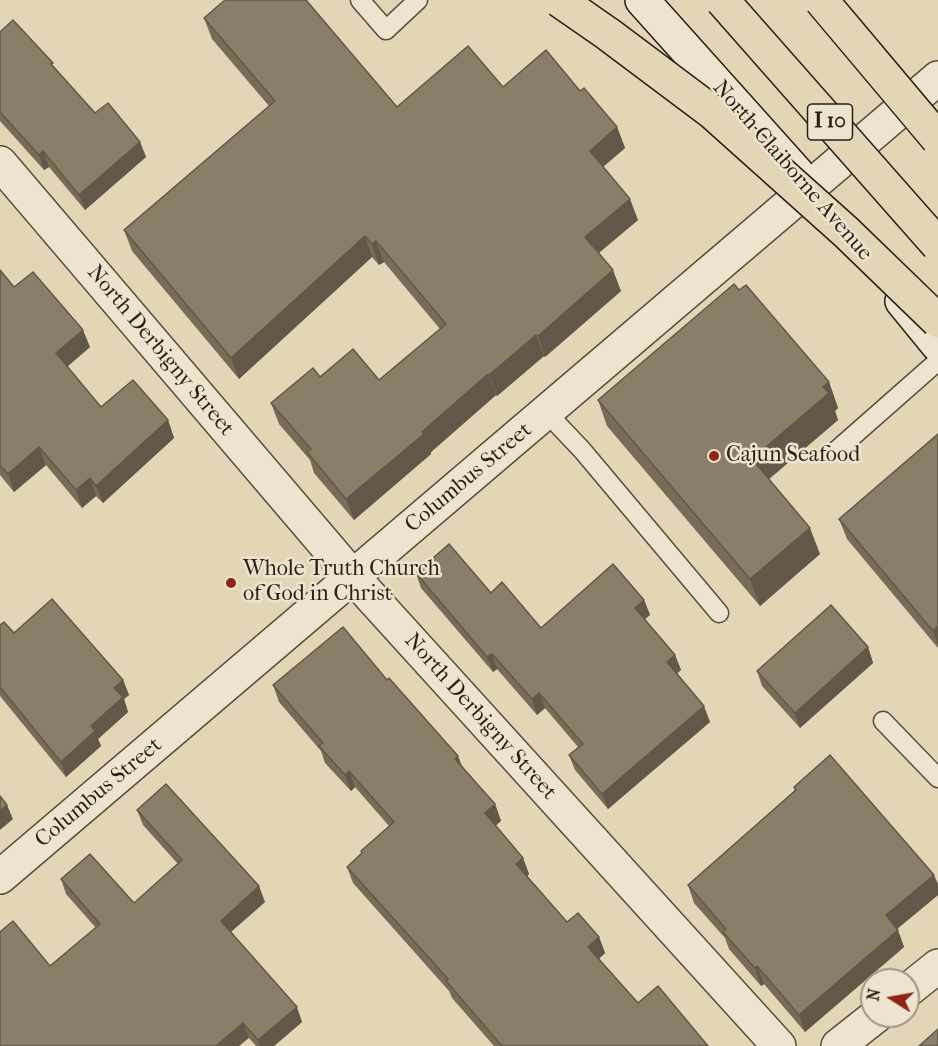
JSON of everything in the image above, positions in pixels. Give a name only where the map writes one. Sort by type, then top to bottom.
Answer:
[{"type":"highway","points":[[559,0],[712,112],[846,232],[938,321]]},
{"type":"highway","name":"I 10","points":[[722,0],[938,244]]},
{"type":"highway","points":[[821,0],[938,139]]},
{"type":"street","name":"North Claiborne Avenue","points":[[642,0],[810,188],[938,345]]},
{"type":"street","name":"Columbus Street","points":[[0,877],[938,78]]},
{"type":"street","name":"North Derbigny Street","points":[[0,163],[352,577],[779,1046]]},
{"type":"street","points":[[920,980],[938,966]]},
{"type":"street","points":[[838,1046],[861,1028]]},
{"type":"lane","points":[[360,0],[386,30],[418,0]]},
{"type":"lane","points":[[837,450],[938,361]]},
{"type":"lane","points":[[546,412],[582,450],[719,613]]},
{"type":"lane","points":[[883,721],[938,778]]},
{"type":"building","points":[[225,0],[306,0],[397,107],[468,46],[503,87],[546,50],[580,91],[584,88],[617,127],[590,151],[630,199],[585,237],[613,270],[538,336],[536,335],[488,374],[422,432],[424,434],[346,499],[307,452],[311,449],[271,403],[313,368],[320,377],[353,349],[379,380],[446,324],[376,241],[372,244],[365,236],[231,358],[124,230],[275,101],[204,18]]},
{"type":"building","points":[[13,20],[95,113],[108,103],[140,142],[79,195],[43,151],[39,155],[0,112],[0,32]]},
{"type":"building","points":[[0,270],[14,287],[33,272],[83,330],[56,353],[101,407],[133,380],[168,420],[96,486],[90,478],[76,490],[39,447],[8,474],[0,465]]},
{"type":"building","name":"Cajun Seafood","points":[[734,284],[739,290],[746,285],[829,382],[823,387],[829,393],[752,459],[810,528],[750,579],[598,400]]},
{"type":"building","points":[[938,434],[938,628],[933,631],[839,519]]},
{"type":"building","points":[[449,544],[491,593],[502,582],[541,628],[613,564],[644,600],[635,608],[675,655],[667,662],[704,706],[602,794],[569,755],[583,744],[539,693],[532,699],[492,654],[487,657],[416,573]]},
{"type":"building","points":[[52,599],[123,680],[114,688],[123,697],[91,726],[95,731],[61,762],[0,687],[0,625],[4,622],[14,633]]},
{"type":"building","points":[[831,605],[868,647],[795,713],[757,671]]},
{"type":"building","points":[[343,627],[387,680],[389,678],[458,756],[455,759],[495,804],[485,813],[523,858],[516,864],[567,922],[578,913],[599,937],[588,947],[638,1003],[658,986],[708,1046],[502,1046],[446,981],[448,979],[347,867],[362,853],[361,851],[394,822],[349,771],[345,775],[319,746],[323,743],[273,685]]},
{"type":"building","points":[[830,755],[934,875],[886,915],[898,930],[799,1015],[757,966],[755,968],[723,932],[726,929],[688,885],[796,790],[794,787]]},
{"type":"building","points":[[166,784],[259,886],[221,921],[297,1007],[258,1040],[243,1023],[216,1046],[0,1046],[0,932],[13,921],[50,966],[100,924],[61,879],[90,854],[134,903],[182,860],[137,810]]},
{"type":"building","points":[[0,796],[7,805],[0,811]]},
{"type":"building","points":[[938,1029],[938,1046],[919,1046]]},
{"type":"place","name":"Cajun Seafood","points":[[714,456]]},
{"type":"place","name":"Whole Truth Church of God in Christ","points":[[231,583]]}]
